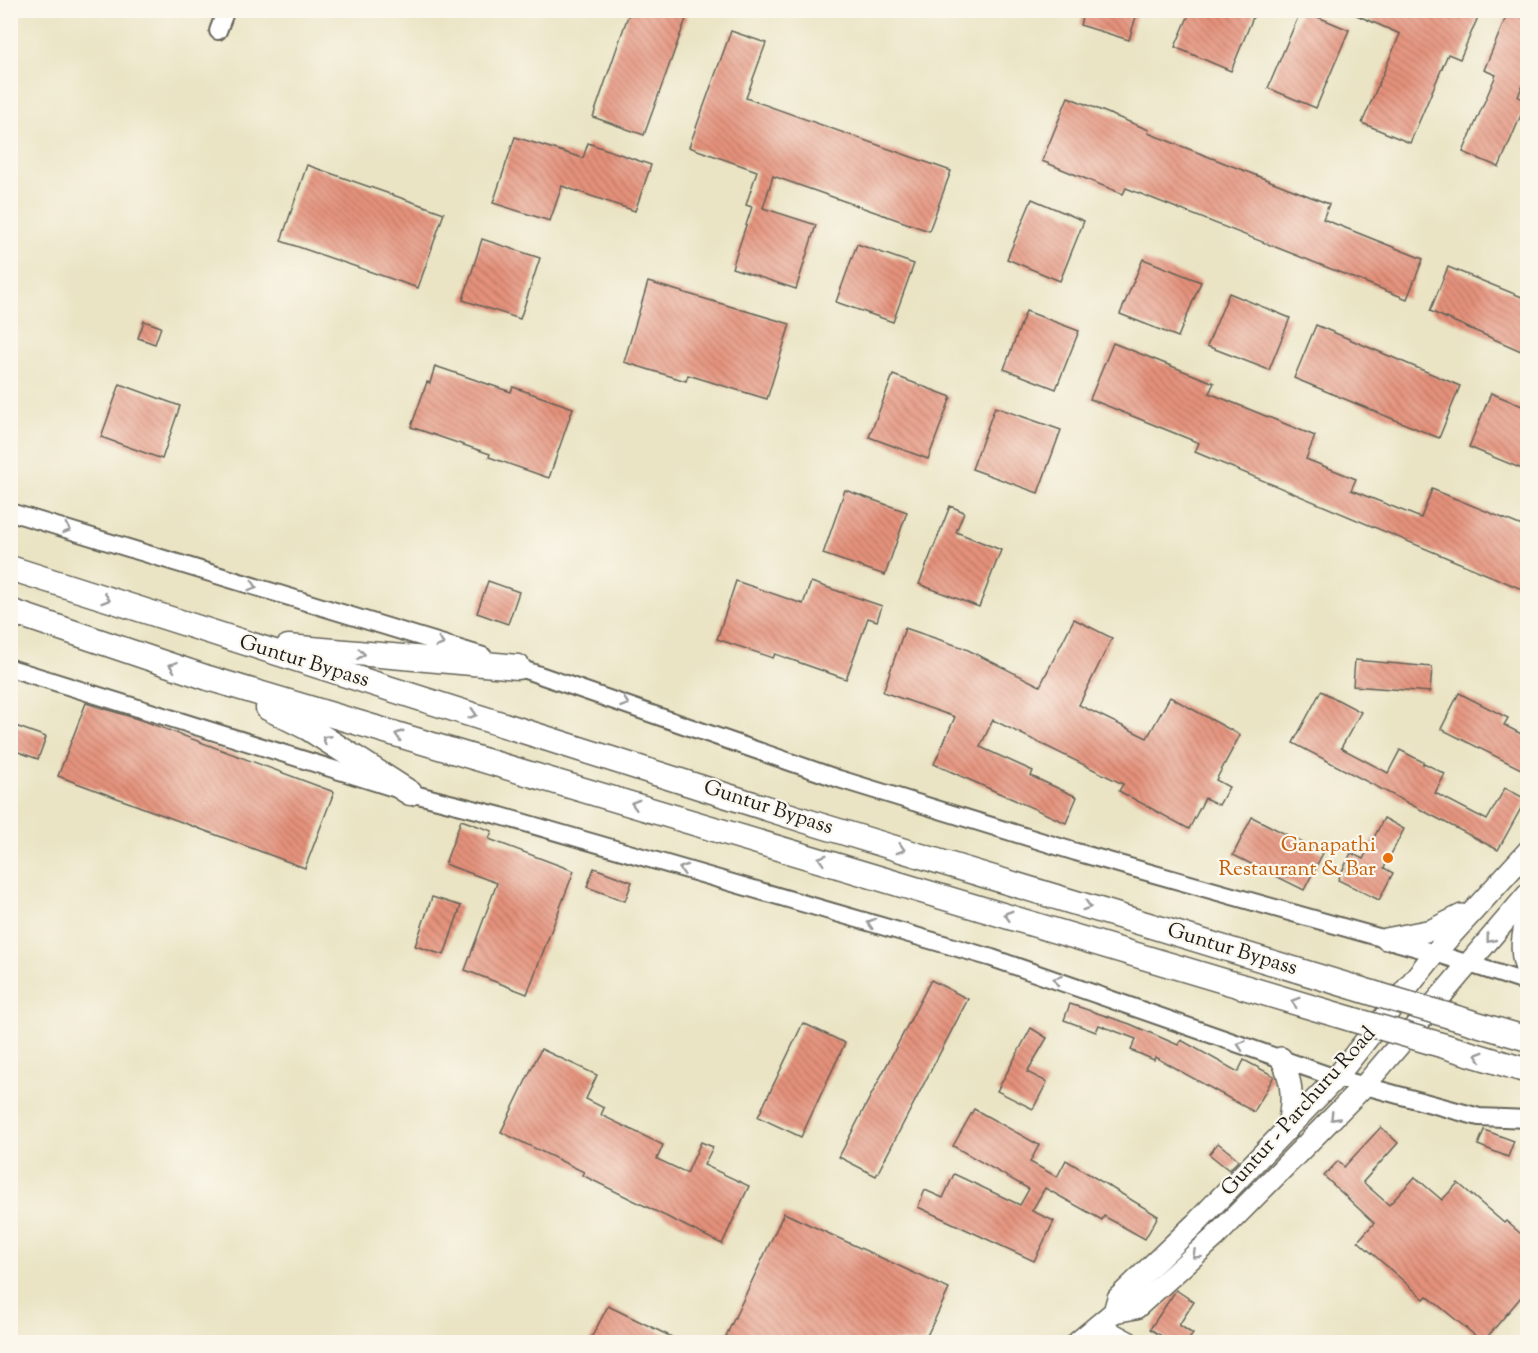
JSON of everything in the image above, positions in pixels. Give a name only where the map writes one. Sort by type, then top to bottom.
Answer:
[{"type":"highway","name":"Guntur Bypass","points":[[10,568],[240,642],[565,742],[819,825],[1527,1039]]},
{"type":"highway","name":"Guntur Bypass","points":[[10,611],[208,678],[1527,1071]]},
{"type":"highway","points":[[240,642],[518,667]]},
{"type":"highway","points":[[208,678],[308,728],[410,793]]},
{"type":"main road","name":"Guntur - Parchuru Road","points":[[1114,1312],[1118,1298],[1336,1078],[1435,953],[1527,851]]},
{"type":"main road","name":"Guntur - Parchuru Road","points":[[1078,1342],[1114,1312],[1136,1308],[1215,1237],[1365,1085],[1527,894]]},
{"type":"main road","points":[[1386,939],[1432,930],[1456,920],[1479,904]]},
{"type":"main road","points":[[1527,912],[1522,938],[1522,960],[1527,973]]},
{"type":"main road","points":[[1281,1058],[1292,1085],[1292,1104],[1287,1130]]},
{"type":"main road","points":[[1098,1326],[1128,1342]]},
{"type":"street","points":[[218,31],[226,10]]},
{"type":"street","points":[[10,512],[518,667],[838,779],[1076,852],[1435,953],[1527,983]]},
{"type":"street","points":[[10,668],[410,793],[501,816],[993,958],[1336,1078],[1479,1117],[1527,1119]]},
{"type":"building","points":[[630,10],[671,10],[687,16],[644,135],[593,117]]},
{"type":"building","points":[[1084,10],[1138,10],[1129,40],[1080,25]]},
{"type":"building","points":[[1191,10],[1256,10],[1231,71],[1175,47]]},
{"type":"building","points":[[1301,10],[1349,30],[1316,108],[1268,88]]},
{"type":"building","points":[[1345,10],[1481,10],[1460,59],[1448,54],[1410,143],[1362,123],[1400,34]]},
{"type":"building","points":[[1509,10],[1527,10],[1527,73],[1518,97],[1527,101],[1499,167],[1463,152],[1496,75],[1484,70]]},
{"type":"building","points":[[731,31],[766,43],[746,98],[951,171],[929,231],[773,176],[763,208],[816,225],[796,289],[732,268],[752,207],[746,205],[757,171],[689,147]]},
{"type":"building","points":[[1068,97],[1149,130],[1148,133],[1329,204],[1323,219],[1423,259],[1407,299],[1126,188],[1123,194],[1042,161]]},
{"type":"building","points":[[515,137],[583,158],[588,143],[651,165],[635,211],[562,186],[550,221],[493,203]]},
{"type":"building","points":[[307,165],[444,213],[418,288],[281,241]]},
{"type":"building","points":[[1032,199],[1084,221],[1060,281],[1007,259]]},
{"type":"building","points":[[482,239],[540,258],[520,319],[463,300]]},
{"type":"building","points":[[857,244],[914,264],[893,322],[836,302]]},
{"type":"building","points":[[1143,259],[1201,282],[1178,337],[1120,314]]},
{"type":"building","points":[[1448,267],[1527,299],[1527,336],[1521,351],[1430,311]]},
{"type":"building","points":[[648,282],[790,324],[767,399],[688,375],[686,381],[624,362]]},
{"type":"building","points":[[1229,293],[1290,318],[1269,370],[1207,346]]},
{"type":"building","points":[[1026,311],[1079,331],[1056,389],[1004,369]]},
{"type":"building","points":[[144,321],[161,327],[155,344],[138,338]]},
{"type":"building","points":[[1316,325],[1460,386],[1439,438],[1294,378]]},
{"type":"building","points":[[1113,343],[1214,383],[1209,393],[1315,436],[1306,459],[1356,479],[1351,490],[1421,518],[1432,489],[1527,528],[1527,580],[1524,590],[1195,452],[1199,443],[1090,399]]},
{"type":"building","points":[[435,366],[511,392],[513,387],[573,408],[549,478],[489,457],[490,454],[411,427]]},
{"type":"building","points":[[893,375],[951,397],[928,459],[869,437]]},
{"type":"building","points":[[120,384],[180,406],[162,459],[101,437]]},
{"type":"building","points":[[1491,393],[1527,408],[1527,471],[1469,447]]},
{"type":"building","points":[[995,407],[1061,430],[1038,493],[972,469]]},
{"type":"building","points":[[845,490],[907,512],[885,575],[823,554]]},
{"type":"building","points":[[950,506],[964,512],[956,532],[1001,550],[979,607],[919,584]]},
{"type":"building","points":[[488,581],[519,592],[508,624],[477,613]]},
{"type":"building","points":[[736,581],[803,604],[811,582],[882,606],[877,621],[868,618],[846,679],[775,654],[773,658],[717,639]]},
{"type":"building","points":[[1074,619],[1112,638],[1079,705],[1147,738],[1170,697],[1240,735],[1216,780],[1229,787],[1219,805],[1205,798],[1189,829],[1119,791],[1123,784],[993,720],[980,747],[1033,771],[1031,776],[1077,797],[1066,823],[934,764],[955,717],[883,692],[905,628],[964,648],[1040,686]]},
{"type":"building","points":[[1355,660],[1432,667],[1430,692],[1353,686]]},
{"type":"building","points":[[1321,691],[1361,712],[1341,748],[1388,773],[1400,750],[1423,762],[1423,765],[1424,763],[1445,774],[1435,793],[1487,820],[1505,788],[1526,799],[1498,850],[1293,743]]},
{"type":"building","points":[[1459,693],[1508,718],[1504,725],[1527,737],[1527,772],[1441,729]]},
{"type":"building","points":[[86,703],[144,721],[334,792],[305,868],[58,776]]},
{"type":"building","points":[[10,724],[46,737],[38,759],[10,749]]},
{"type":"building","points":[[1252,817],[1323,853],[1304,890],[1233,855]]},
{"type":"building","points":[[1384,818],[1404,829],[1384,868],[1393,873],[1379,900],[1338,880],[1351,853],[1363,859]]},
{"type":"building","points":[[461,820],[492,831],[489,839],[574,871],[527,994],[465,970],[497,883],[445,864]]},
{"type":"building","points":[[594,868],[632,882],[625,901],[587,887]]},
{"type":"building","points":[[432,897],[461,906],[444,955],[415,946]]},
{"type":"building","points":[[931,980],[968,999],[876,1176],[839,1157]]},
{"type":"building","points":[[1070,1004],[1130,1024],[1178,1045],[1181,1040],[1238,1072],[1244,1060],[1274,1076],[1254,1112],[1155,1057],[1154,1060],[1131,1050],[1136,1039],[1099,1025],[1096,1032],[1064,1020]]},
{"type":"building","points":[[803,1023],[845,1043],[801,1137],[758,1117]]},
{"type":"building","points":[[1031,1028],[1047,1038],[1027,1072],[1047,1082],[1033,1109],[997,1091]]},
{"type":"building","points":[[541,1049],[597,1075],[586,1099],[604,1108],[601,1115],[663,1145],[657,1159],[687,1173],[701,1142],[713,1147],[704,1165],[749,1186],[722,1244],[582,1175],[584,1172],[501,1132]]},
{"type":"building","points":[[974,1109],[1039,1145],[1030,1162],[1057,1177],[1066,1160],[1158,1216],[1145,1239],[1104,1216],[1102,1220],[1045,1188],[1032,1211],[1054,1221],[1034,1261],[918,1207],[925,1190],[943,1198],[954,1174],[1020,1205],[1029,1189],[953,1146]]},
{"type":"building","points":[[1381,1127],[1398,1143],[1363,1182],[1389,1205],[1415,1177],[1442,1200],[1458,1183],[1504,1223],[1506,1221],[1527,1239],[1527,1290],[1483,1342],[1427,1296],[1424,1299],[1358,1241],[1374,1223],[1324,1176],[1338,1161],[1344,1167]]},
{"type":"building","points":[[1484,1130],[1514,1141],[1508,1157],[1478,1145]]},
{"type":"building","points":[[1218,1143],[1239,1160],[1229,1170],[1209,1154]]},
{"type":"building","points":[[784,1213],[949,1289],[924,1342],[740,1342],[726,1336]]},
{"type":"building","points":[[1176,1290],[1194,1302],[1179,1325],[1193,1334],[1187,1342],[1171,1342],[1150,1329]]},
{"type":"building","points":[[608,1306],[682,1342],[589,1342]]},
{"type":"place","name":"Ganapathi Restaurant & Bar","points":[[1388,858]]}]
